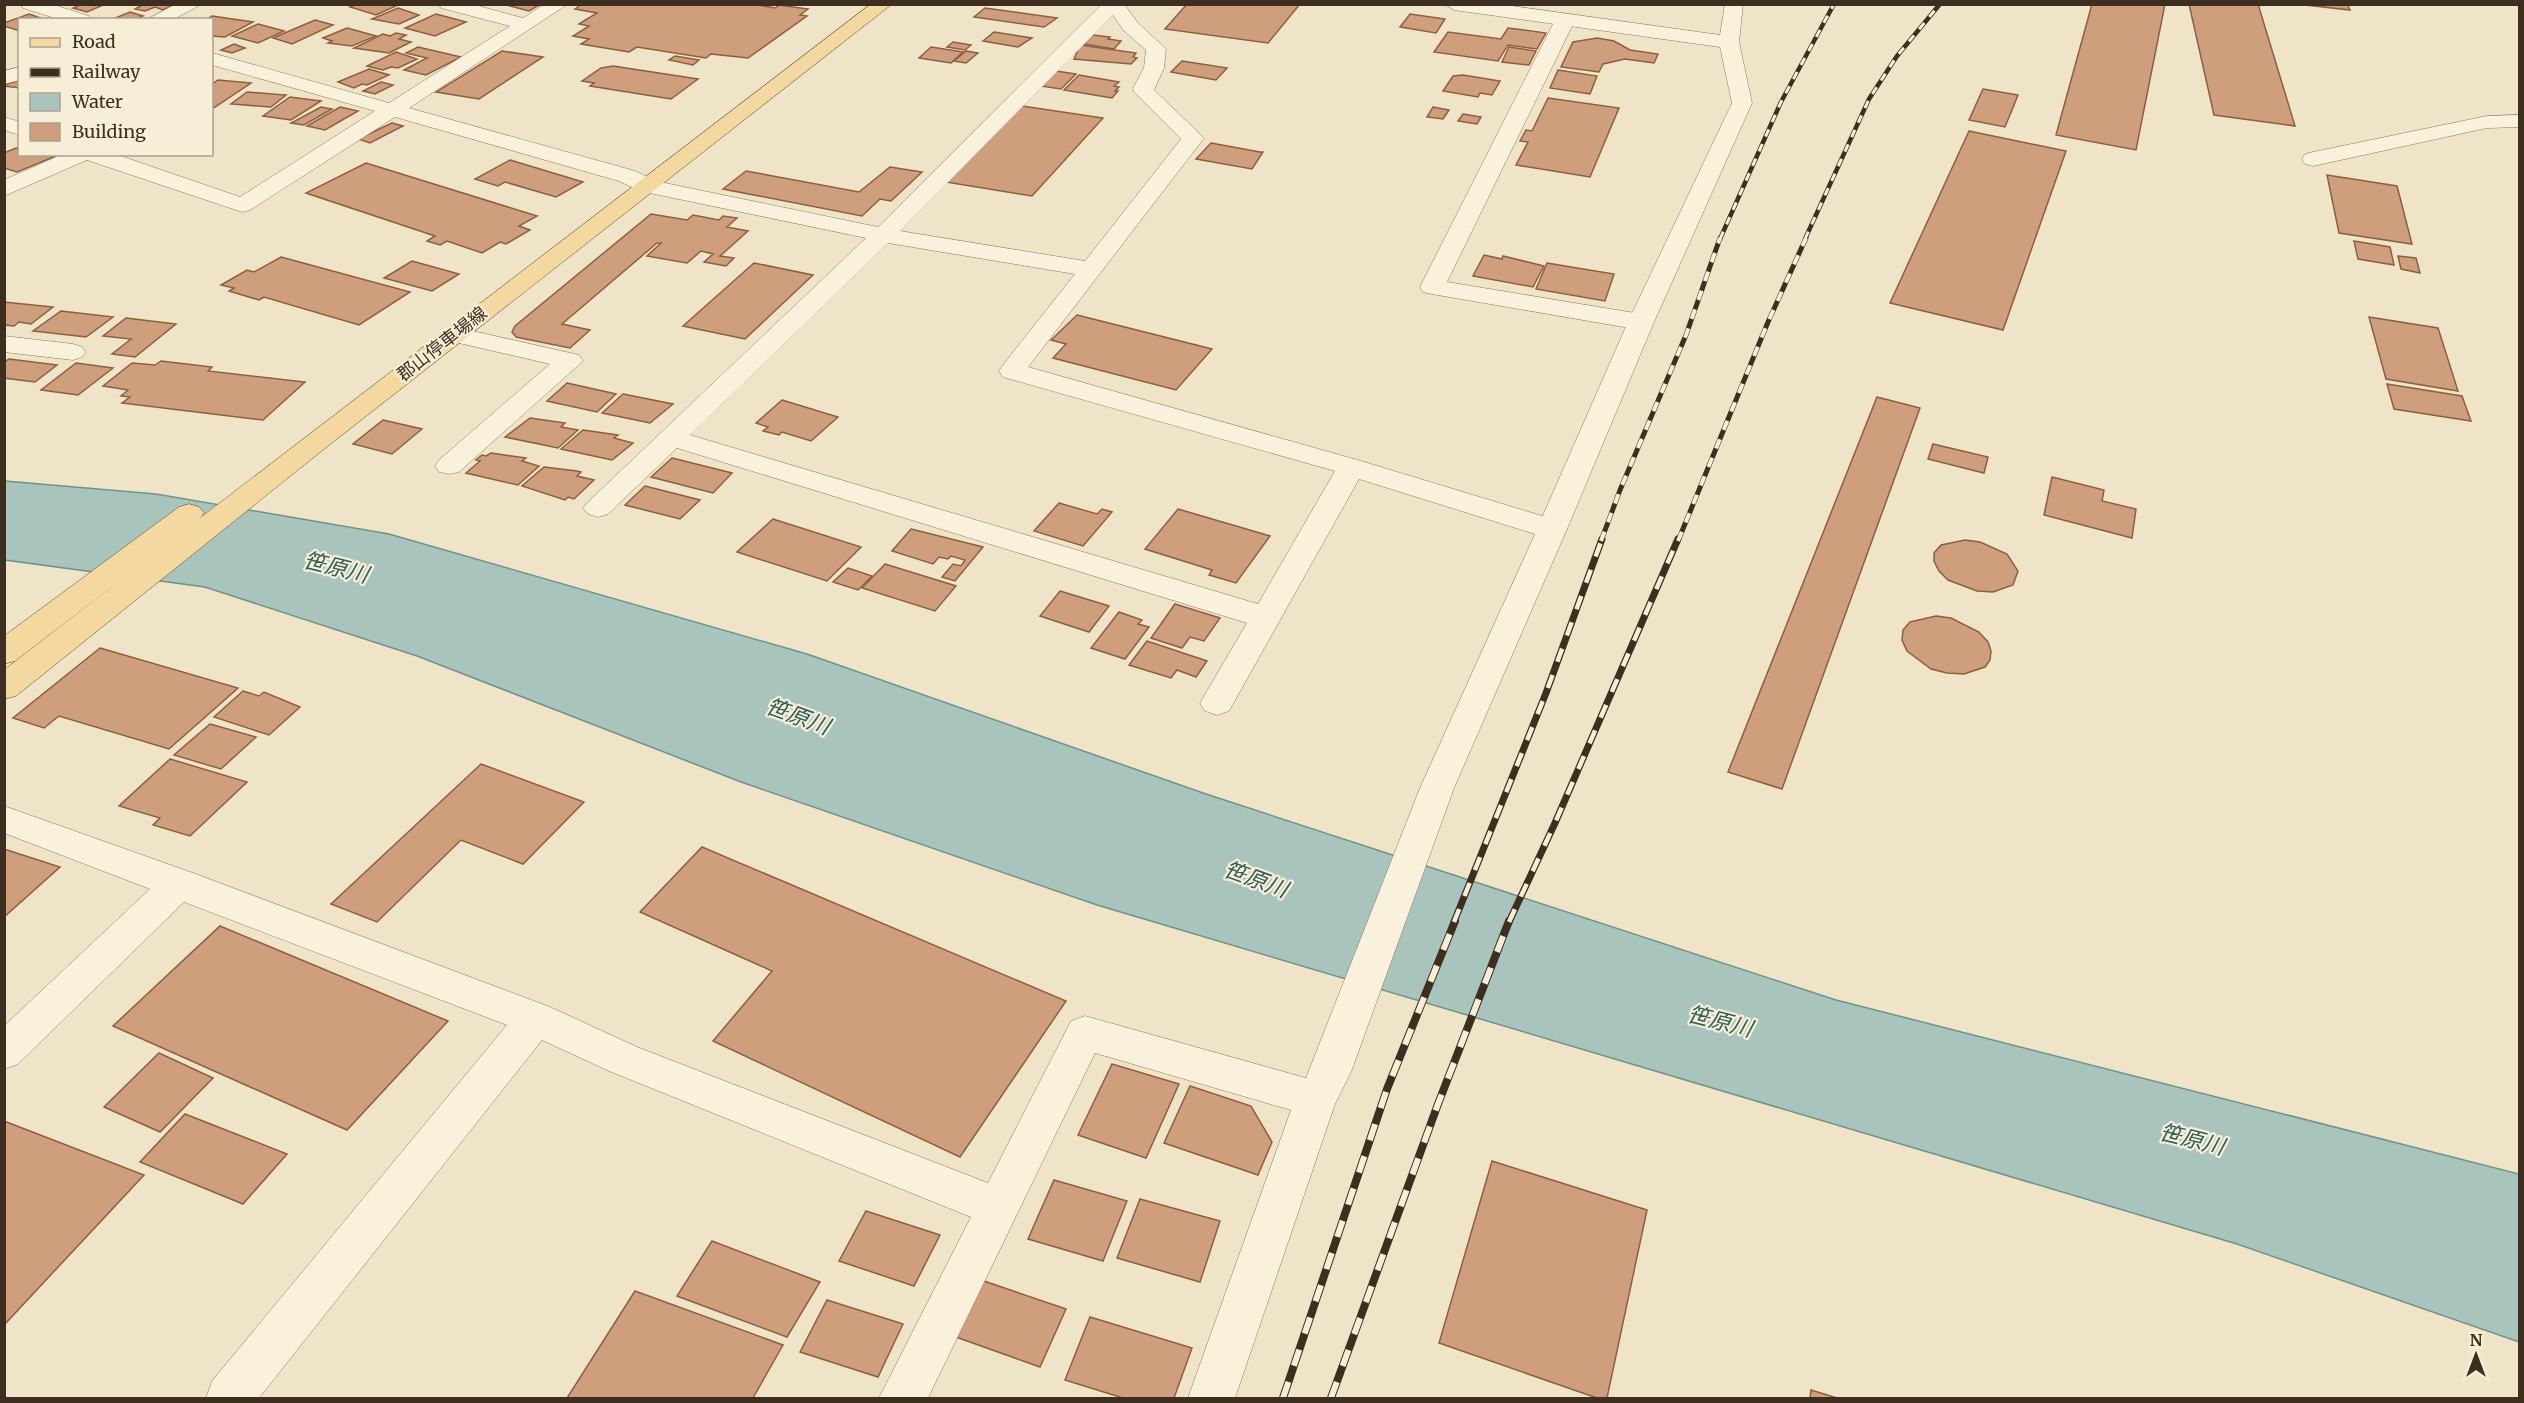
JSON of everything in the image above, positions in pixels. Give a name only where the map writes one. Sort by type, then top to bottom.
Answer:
[{"type":"main road","name":"郡山停車場線","points":[[4,653],[57,613],[455,334],[849,4]]},
{"type":"main road","name":"郡山停車場線","points":[[4,688],[89,620],[297,444],[637,181],[883,4]]},
{"type":"street","points":[[160,18],[194,4]]},
{"type":"street","points":[[448,4],[527,25]]},
{"type":"street","points":[[98,156],[242,205],[559,4]]},
{"type":"street","points":[[598,508],[669,437],[883,235],[1113,4],[1131,27],[1156,49],[1154,68],[1143,88],[1146,97],[1193,138],[1012,371],[1351,467],[1552,529]]},
{"type":"street","points":[[1454,4],[1729,42]]},
{"type":"street","points":[[1212,1398],[1324,1085],[1437,788],[1641,322],[1742,103],[1729,42],[1734,4]]},
{"type":"street","points":[[26,7],[73,18]]},
{"type":"street","points":[[1565,20],[1432,287],[1641,322]]},
{"type":"street","points":[[213,59],[637,181],[883,235],[1090,269]]},
{"type":"street","points":[[2313,159],[2487,122],[2520,121]]},
{"type":"street","points":[[4,189],[78,156]]},
{"type":"street","points":[[449,466],[570,361],[455,334]]},
{"type":"street","points":[[4,344],[73,352]]},
{"type":"street","points":[[669,437],[1264,618]]},
{"type":"street","points":[[1217,703],[1351,467]]},
{"type":"street","points":[[4,819],[180,883],[536,1019],[623,1059],[998,1207]]},
{"type":"street","points":[[4,1052],[180,883]]},
{"type":"street","points":[[229,1398],[536,1019]]},
{"type":"street","points":[[903,1398],[1085,1033],[1324,1085]]},
{"type":"water","name":"笹原川","points":[[5,481],[156,494],[389,534],[807,654],[1206,794],[1836,1000],[2519,1174],[2519,1342],[2237,1244],[1097,905],[741,782],[417,656],[205,587],[5,560]]},
{"type":"building","points":[[82,4],[101,6],[87,12],[73,8]]},
{"type":"building","points":[[144,4],[176,4],[163,10],[155,7],[145,11],[135,9]]},
{"type":"building","points":[[357,4],[398,5],[376,15],[350,7]]},
{"type":"building","points":[[541,4],[529,11],[510,6]]},
{"type":"building","points":[[582,4],[753,4],[775,8],[779,5],[808,9],[800,15],[807,16],[748,58],[711,54],[706,58],[637,47],[629,52],[581,44],[589,39],[573,36],[589,26],[579,24],[597,13],[575,9]]},
{"type":"building","points":[[1187,4],[1300,4],[1268,43],[1165,29]]},
{"type":"building","points":[[2092,4],[2165,4],[2136,150],[2056,135]]},
{"type":"building","points":[[2189,4],[2258,4],[2295,126],[2214,115]]},
{"type":"building","points":[[2296,4],[2347,4],[2350,10]]},
{"type":"building","points":[[398,8],[419,15],[399,24],[372,19]]},
{"type":"building","points":[[985,8],[1057,18],[1044,27],[974,17]]},
{"type":"building","points":[[130,12],[143,16],[138,18],[115,18]]},
{"type":"building","points":[[29,14],[40,18],[18,18],[18,30],[4,26],[4,23]]},
{"type":"building","points":[[436,14],[466,22],[435,36],[405,28]]},
{"type":"building","points":[[1410,14],[1445,19],[1436,33],[1400,27]]},
{"type":"building","points":[[212,16],[253,22],[225,37],[213,36],[213,18],[209,18]]},
{"type":"building","points":[[315,20],[333,25],[292,44],[273,38]]},
{"type":"building","points":[[258,24],[284,31],[258,43],[232,36]]},
{"type":"building","points":[[347,28],[376,36],[352,46],[328,43],[332,41],[323,38]]},
{"type":"building","points":[[1508,28],[1546,33],[1537,49],[1508,45],[1498,61],[1434,52],[1448,32],[1501,39]]},
{"type":"building","points":[[994,32],[1032,38],[1018,47],[983,41]]},
{"type":"building","points":[[396,33],[406,35],[399,39],[411,42],[389,53],[354,48],[383,34],[390,36]]},
{"type":"building","points":[[1093,35],[1121,41],[1114,49],[1084,44]]},
{"type":"building","points":[[1597,38],[1614,41],[1630,50],[1658,54],[1654,63],[1625,59],[1603,64],[1599,72],[1561,67],[1573,42]]},
{"type":"building","points":[[953,42],[971,45],[965,50],[947,47]]},
{"type":"building","points":[[234,44],[245,48],[232,53],[221,50]]},
{"type":"building","points":[[1080,45],[1136,53],[1133,57],[1137,58],[1131,64],[1074,59]]},
{"type":"building","points":[[418,47],[461,57],[426,75],[404,70],[427,58],[406,53]]},
{"type":"building","points":[[931,47],[963,52],[951,63],[919,58]]},
{"type":"building","points":[[1509,47],[1536,51],[1529,65],[1502,62]]},
{"type":"building","points":[[502,51],[543,57],[479,99],[436,92]]},
{"type":"building","points":[[966,51],[978,53],[966,63],[954,61]]},
{"type":"building","points":[[396,52],[417,59],[398,68],[391,67],[383,70],[367,66]]},
{"type":"building","points":[[675,56],[699,60],[693,65],[669,60]]},
{"type":"building","points":[[1182,61],[1227,68],[1216,80],[1171,72]]},
{"type":"building","points":[[613,66],[698,79],[671,99],[590,86],[594,83],[582,81],[601,68]]},
{"type":"building","points":[[369,69],[389,75],[354,88],[338,82]]},
{"type":"building","points":[[1558,70],[1597,76],[1590,94],[1550,88]]},
{"type":"building","points":[[1056,71],[1076,74],[1061,89],[1041,86]]},
{"type":"building","points":[[1079,75],[1119,82],[1114,86],[1119,87],[1115,91],[1118,91],[1112,98],[1064,90]]},
{"type":"building","points":[[1463,75],[1500,81],[1492,95],[1480,93],[1478,97],[1443,91],[1453,76]]},
{"type":"building","points":[[218,80],[251,83],[213,108],[213,83]]},
{"type":"building","points":[[18,81],[18,88],[4,85]]},
{"type":"building","points":[[381,82],[393,85],[375,94],[363,91]]},
{"type":"building","points":[[1983,89],[2018,95],[2005,127],[1969,120]]},
{"type":"building","points":[[247,92],[286,95],[271,107],[231,104]]},
{"type":"building","points":[[290,97],[321,101],[291,120],[263,116]]},
{"type":"building","points":[[1548,98],[1619,108],[1590,177],[1516,165],[1528,142],[1520,141],[1526,130],[1532,131]]},
{"type":"building","points":[[1022,106],[1103,118],[1032,196],[946,182]]},
{"type":"building","points":[[321,107],[332,109],[304,125],[291,123]]},
{"type":"building","points":[[340,107],[358,111],[325,130],[307,126]]},
{"type":"building","points":[[1433,107],[1449,110],[1443,119],[1427,117]]},
{"type":"building","points":[[1463,114],[1481,117],[1477,124],[1458,121]]},
{"type":"building","points":[[392,123],[403,126],[370,143],[358,139]]},
{"type":"building","points":[[1969,131],[2066,151],[2003,330],[1890,303]]},
{"type":"building","points":[[1211,143],[1263,152],[1252,169],[1196,159]]},
{"type":"building","points":[[16,148],[18,148],[18,156],[56,156],[17,172],[4,168],[4,153]]},
{"type":"building","points":[[510,160],[583,182],[556,197],[505,182],[498,186],[475,179]]},
{"type":"building","points":[[366,163],[537,216],[519,226],[530,230],[506,244],[500,242],[482,253],[447,241],[440,245],[427,241],[435,236],[306,193]]},
{"type":"building","points":[[890,167],[922,172],[891,201],[880,199],[862,216],[723,189],[746,171],[859,192]]},
{"type":"building","points":[[2327,175],[2397,186],[2412,244],[2339,233]]},
{"type":"building","points":[[651,214],[687,220],[693,215],[719,220],[723,216],[737,218],[727,227],[748,231],[720,256],[734,258],[726,266],[704,262],[713,254],[701,251],[687,263],[647,256],[661,243],[657,243],[562,324],[590,330],[570,348],[516,337],[512,332],[515,326]]},
{"type":"building","points":[[2354,241],[2390,247],[2394,265],[2358,259]]},
{"type":"building","points":[[1484,255],[1502,259],[1503,256],[1544,266],[1533,287],[1473,276]]},
{"type":"building","points":[[2398,256],[2416,258],[2420,273],[2401,269]]},
{"type":"building","points":[[281,257],[410,292],[359,325],[264,297],[259,300],[229,291],[234,288],[221,285],[247,270],[254,272]]},
{"type":"building","points":[[412,261],[459,274],[432,291],[384,278]]},
{"type":"building","points":[[754,263],[813,275],[745,339],[683,326]]},
{"type":"building","points":[[1547,263],[1614,274],[1605,301],[1536,289]]},
{"type":"building","points":[[4,302],[53,307],[31,324],[19,322],[14,326],[4,325]]},
{"type":"building","points":[[61,311],[113,317],[86,337],[33,331]]},
{"type":"building","points":[[1077,315],[1212,349],[1176,390],[1053,358],[1066,344],[1051,340]]},
{"type":"building","points":[[2369,317],[2438,328],[2458,391],[2386,379]]},
{"type":"building","points":[[126,318],[176,324],[135,357],[112,354],[131,339],[103,336]]},
{"type":"building","points":[[9,359],[57,365],[35,382],[4,378],[4,362]]},
{"type":"building","points":[[161,361],[212,367],[208,371],[305,382],[263,420],[122,403],[130,397],[121,396],[128,390],[103,386],[132,363],[155,365]]},
{"type":"building","points":[[76,363],[113,368],[78,395],[41,390]]},
{"type":"building","points":[[567,383],[616,394],[597,412],[547,401]]},
{"type":"building","points":[[2387,384],[2462,396],[2471,421],[2394,409]]},
{"type":"building","points":[[623,394],[673,404],[650,423],[602,413]]},
{"type":"building","points":[[1877,397],[1920,408],[1782,789],[1728,772]]},
{"type":"building","points":[[782,400],[838,417],[811,441],[782,432],[779,435],[763,431],[768,427],[756,423]]},
{"type":"building","points":[[530,418],[565,423],[561,427],[578,430],[558,448],[505,437]]},
{"type":"building","points":[[383,420],[422,429],[392,454],[353,444]]},
{"type":"building","points":[[583,430],[618,435],[614,438],[633,443],[612,460],[561,449]]},
{"type":"building","points":[[1933,444],[1988,457],[1984,473],[1928,459]]},
{"type":"building","points":[[491,453],[526,458],[522,461],[539,466],[518,485],[466,473],[480,461],[476,460],[482,455],[486,456]]},
{"type":"building","points":[[672,458],[732,473],[713,493],[651,477]]},
{"type":"building","points":[[544,467],[581,472],[577,476],[594,480],[574,499],[568,497],[565,500],[522,486]]},
{"type":"building","points":[[2052,477],[2104,490],[2102,501],[2136,509],[2132,538],[2044,515]]},
{"type":"building","points":[[645,486],[700,500],[680,519],[625,505]]},
{"type":"building","points":[[1059,503],[1097,514],[1102,509],[1112,512],[1083,546],[1034,531]]},
{"type":"building","points":[[1178,509],[1270,536],[1236,583],[1209,575],[1212,570],[1145,549]]},
{"type":"building","points":[[773,519],[861,547],[827,581],[737,552]]},
{"type":"building","points":[[911,529],[983,547],[955,581],[942,577],[953,564],[961,566],[965,560],[951,556],[948,559],[939,557],[933,564],[892,551]]},
{"type":"building","points":[[1965,540],[1980,542],[2007,554],[2018,571],[2013,585],[1993,592],[1977,591],[1948,580],[1939,571],[1934,561],[1934,553],[1941,545]]},
{"type":"building","points":[[885,564],[956,586],[935,611],[862,588]]},
{"type":"building","points":[[848,568],[872,576],[858,590],[833,582]]},
{"type":"building","points":[[1060,591],[1109,606],[1089,632],[1040,616]]},
{"type":"building","points":[[1175,604],[1220,618],[1204,641],[1190,637],[1182,648],[1151,638]]},
{"type":"building","points":[[1119,612],[1142,620],[1138,624],[1149,627],[1125,659],[1091,648]]},
{"type":"building","points":[[1936,616],[1951,618],[1979,632],[1988,642],[1991,651],[1990,660],[1985,667],[1964,674],[1947,673],[1931,669],[1907,651],[1902,640],[1903,630],[1910,622]]},
{"type":"building","points":[[1147,641],[1207,661],[1196,677],[1177,670],[1171,678],[1129,665]]},
{"type":"building","points":[[100,648],[238,688],[169,749],[59,716],[44,728],[13,718]]},
{"type":"building","points":[[243,691],[259,696],[264,692],[300,707],[269,735],[214,717]]},
{"type":"building","points":[[210,724],[256,737],[221,769],[174,755]]},
{"type":"building","points":[[170,759],[247,782],[190,836],[153,825],[160,818],[119,806]]},
{"type":"building","points":[[481,764],[584,802],[523,864],[461,840],[377,922],[331,904]]},
{"type":"building","points":[[702,847],[1066,1001],[960,1157],[713,1041],[772,971],[640,912]]},
{"type":"building","points":[[4,849],[60,867],[4,917]]},
{"type":"building","points":[[220,926],[448,1021],[347,1130],[113,1026]]},
{"type":"building","points":[[159,1053],[213,1078],[160,1132],[104,1107]]},
{"type":"building","points":[[1112,1064],[1179,1084],[1146,1158],[1078,1135]]},
{"type":"building","points":[[1190,1086],[1251,1106],[1272,1142],[1258,1175],[1164,1143]]},
{"type":"building","points":[[185,1114],[287,1154],[243,1204],[140,1162]]},
{"type":"building","points":[[4,1121],[144,1175],[4,1325]]},
{"type":"building","points":[[1492,1161],[1647,1210],[1607,1398],[1597,1398],[1439,1343]]},
{"type":"building","points":[[1054,1180],[1127,1201],[1103,1261],[1028,1239]]},
{"type":"building","points":[[1140,1199],[1220,1221],[1200,1282],[1117,1258]]},
{"type":"building","points":[[866,1211],[940,1235],[914,1286],[839,1261]]},
{"type":"building","points":[[712,1241],[820,1282],[787,1337],[677,1296]]},
{"type":"building","points":[[984,1281],[1066,1309],[1040,1367],[956,1337]]},
{"type":"building","points":[[635,1291],[783,1345],[753,1398],[567,1398]]},
{"type":"building","points":[[827,1300],[903,1324],[878,1377],[800,1352]]},
{"type":"building","points":[[1090,1317],[1192,1348],[1174,1398],[1123,1398],[1065,1380]]},
{"type":"building","points":[[1811,1390],[1837,1398],[1810,1398]]},
{"type":"railway","points":[[1720,239],[1781,102],[1834,4]]},
{"type":"railway","points":[[1805,239],[1869,99],[1897,56],[1940,4]]},
{"type":"railway","points":[[1601,541],[1620,490],[1686,335],[1720,238]]},
{"type":"railway","points":[[1678,541],[1768,322],[1806,238]]},
{"type":"railway","points":[[1454,922],[1546,693],[1602,539]]},
{"type":"railway","points":[[1509,922],[1555,823],[1678,539]]},
{"type":"railway","points":[[1283,1398],[1387,1089],[1455,921]]},
{"type":"railway","points":[[1331,1398],[1438,1104],[1509,921]]}]
